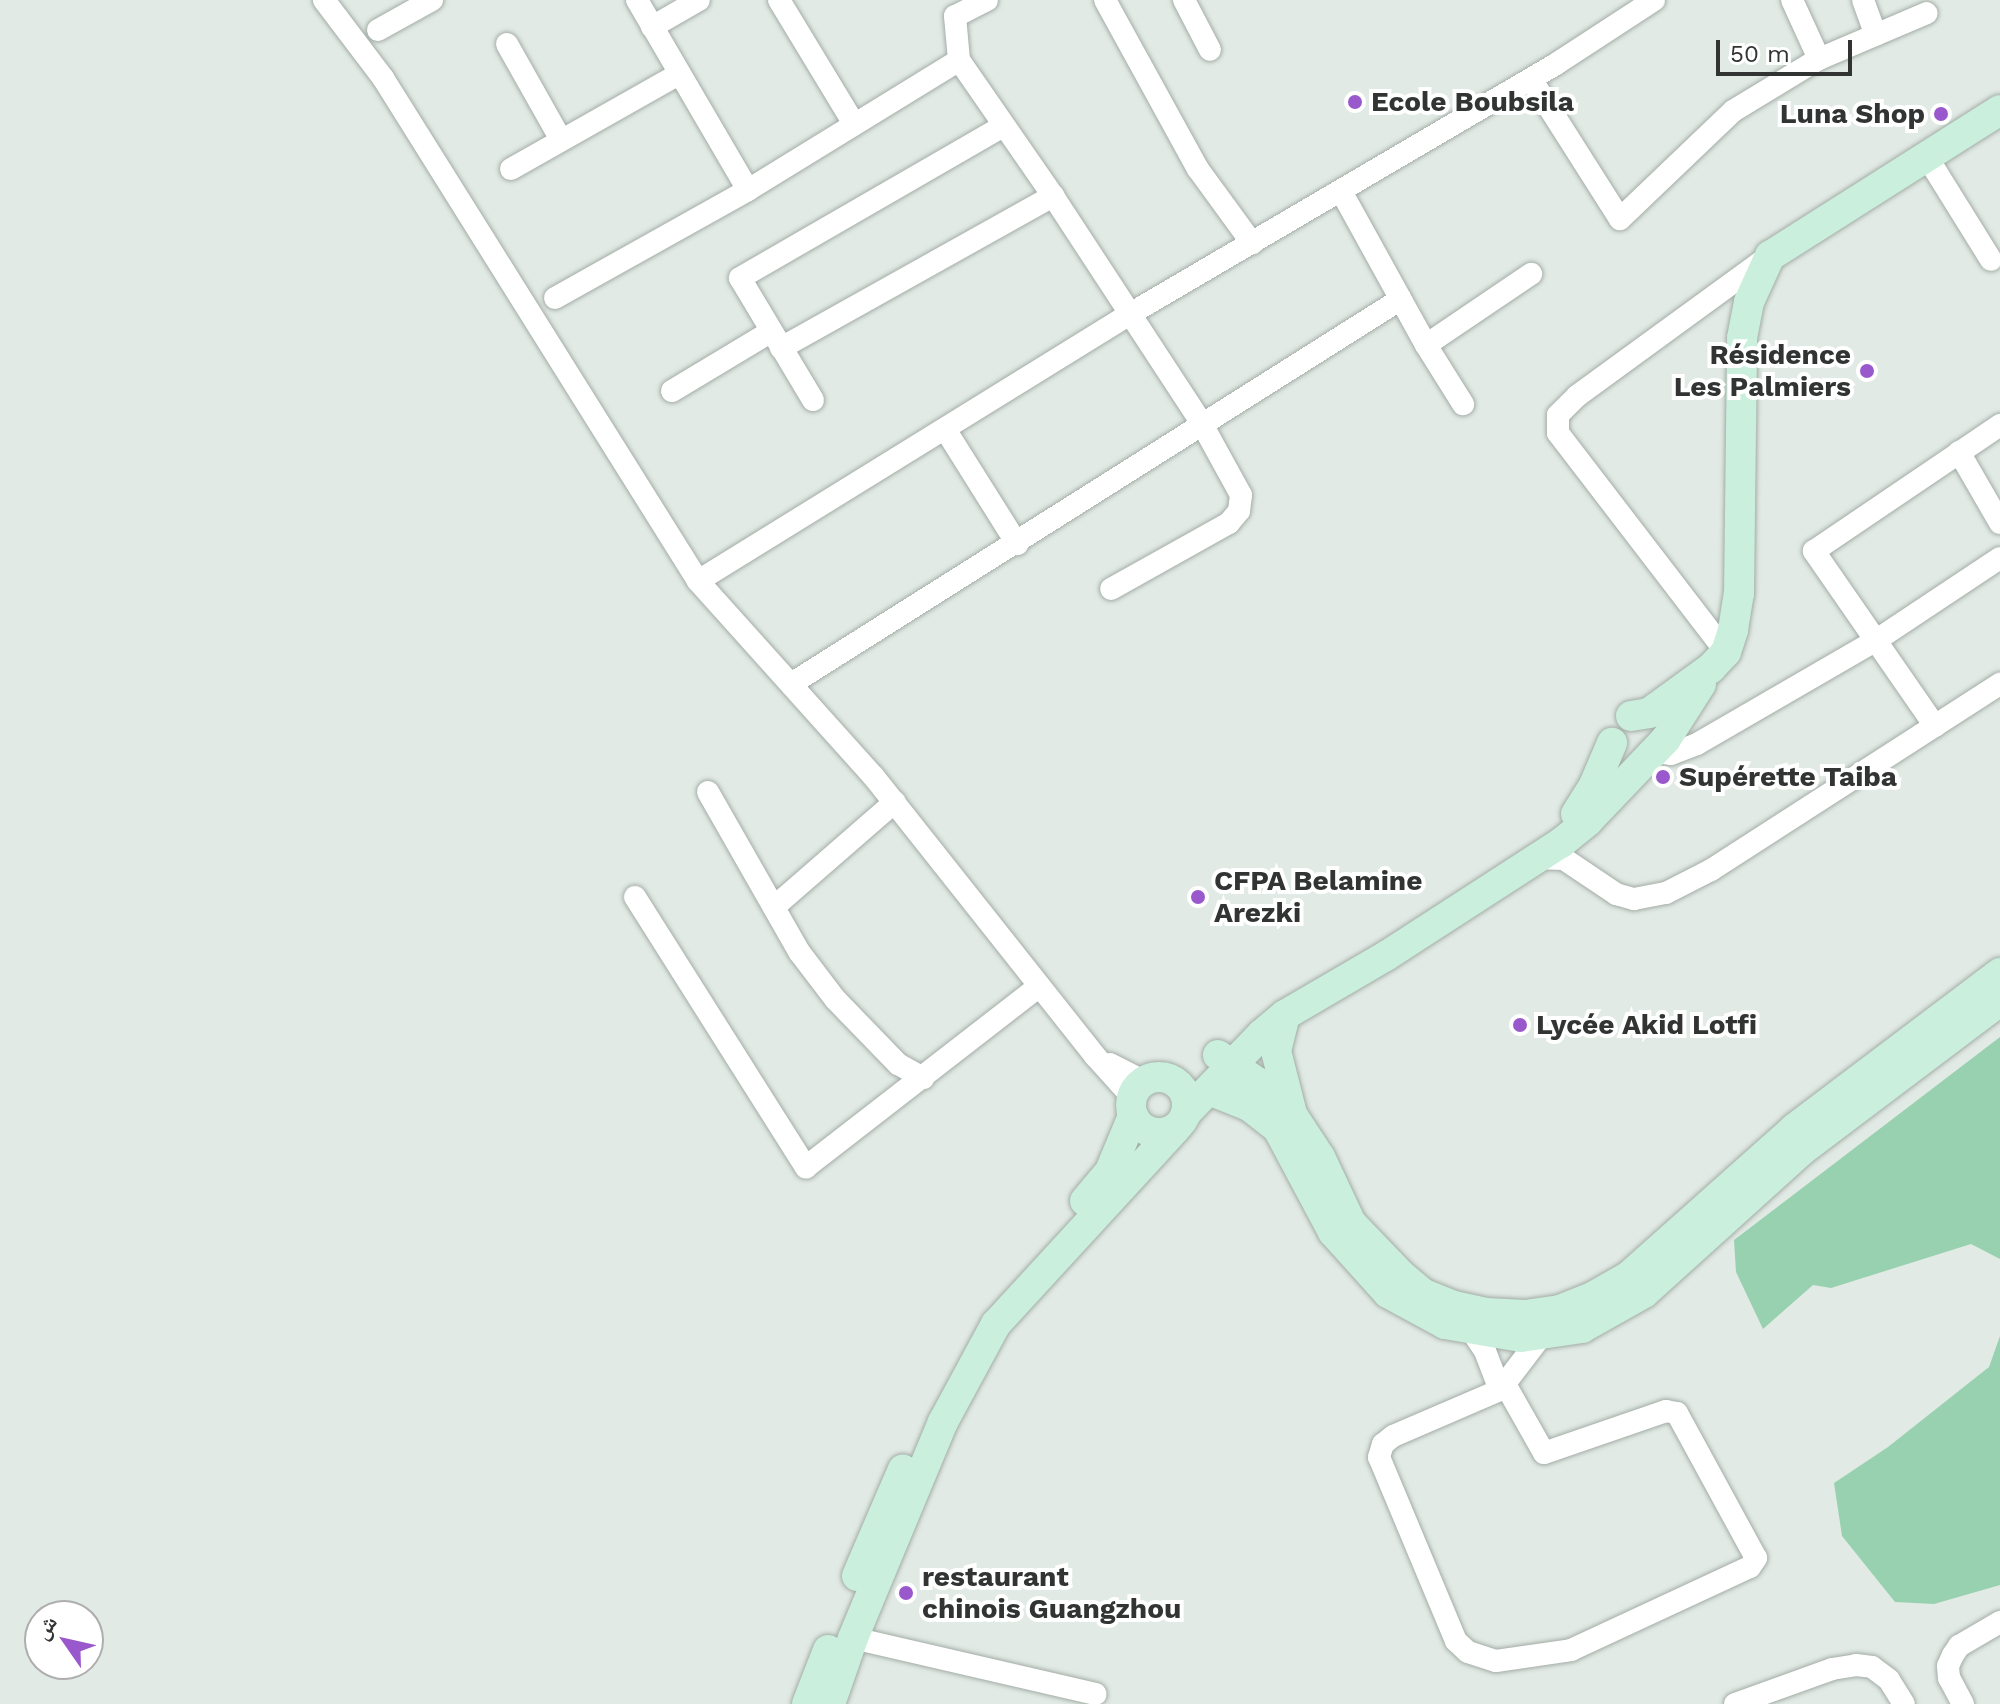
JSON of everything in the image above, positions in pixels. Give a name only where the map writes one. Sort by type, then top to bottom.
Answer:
[{"type":"main road","points":[[1612,743],[1621,757],[1628,760],[1643,758],[1666,739],[1719,660],[1739,594],[1742,338],[1749,302],[1770,256],[2000,110]]},
{"type":"main road","points":[[1533,858],[1581,806],[1612,743],[1614,728],[1631,716],[1649,713],[1719,660]]},
{"type":"main road","points":[[807,1704],[881,1515],[964,1344],[982,1313],[1025,1260],[1103,1181],[1124,1143],[1143,1093],[1226,1059],[1273,1025],[1386,956],[1588,821],[1650,752],[1656,740],[1651,725],[1631,716]]},
{"type":"main road","points":[[1226,1059],[1293,1116],[1320,1157],[1351,1223],[1401,1275],[1424,1294],[1454,1306],[1487,1313],[1525,1315],[1560,1310],[1594,1296],[1629,1276],[1795,1128],[2000,973]]},
{"type":"main road","points":[[1209,1090],[1249,1106],[1278,1129],[1333,1232],[1388,1293],[1430,1318],[1471,1330],[1521,1337],[1542,1335],[1582,1328],[1644,1293],[1801,1151],[2000,1001]]},
{"type":"main road","points":[[1273,1025],[1276,1051],[1293,1116]]},
{"type":"main road","points":[[830,1704],[853,1638],[943,1422],[996,1324],[1209,1090],[1226,1059]]},
{"type":"main road","points":[[1180,1086],[1188,1104],[1181,1121],[1166,1133],[1146,1131],[1143,1093],[1180,1086]]},
{"type":"street","points":[[324,0],[383,78],[698,581],[895,802],[1095,1056],[1143,1093]]},
{"type":"street","points":[[378,30],[432,0]]},
{"type":"street","points":[[637,0],[748,190]]},
{"type":"street","points":[[652,27],[699,0]]},
{"type":"street","points":[[779,0],[854,124]]},
{"type":"street","points":[[987,0],[950,8],[959,60],[1053,196],[1240,487],[1239,511],[1229,523],[1111,589]]},
{"type":"street","points":[[1105,0],[1198,169],[1252,243]]},
{"type":"street","points":[[1184,0],[1210,50]]},
{"type":"street","points":[[698,581],[1130,314],[1531,79],[1654,0]]},
{"type":"street","points":[[1792,0],[1819,59]]},
{"type":"street","points":[[1863,0],[1876,35]]},
{"type":"street","points":[[1531,79],[1620,219],[1733,111],[1819,59],[1927,13]]},
{"type":"street","points":[[507,44],[561,140]]},
{"type":"street","points":[[555,298],[748,190],[959,60]]},
{"type":"street","points":[[511,169],[679,74]]},
{"type":"street","points":[[813,400],[740,278],[1003,126]]},
{"type":"street","points":[[1927,157],[1991,260]]},
{"type":"street","points":[[1341,191],[1426,345],[1463,404]]},
{"type":"street","points":[[672,391],[1053,196]]},
{"type":"street","points":[[1719,660],[1558,433],[1558,415],[1577,396],[1623,361],[1770,256]]},
{"type":"street","points":[[1426,345],[1531,274]]},
{"type":"street","points":[[791,684],[1401,299]]},
{"type":"street","points":[[1935,726],[1878,639],[1814,551],[2000,425]]},
{"type":"street","points":[[945,429],[1017,544]]},
{"type":"street","points":[[1959,452],[2000,523]]},
{"type":"street","points":[[1650,752],[1671,754],[1697,744],[1878,639],[2000,558]]},
{"type":"street","points":[[1533,858],[1564,859],[1616,894],[1634,899],[1666,893],[1711,870],[2000,684]]},
{"type":"street","points":[[708,792],[800,953],[835,999],[898,1064],[923,1078]]},
{"type":"street","points":[[774,907],[895,802]]},
{"type":"street","points":[[635,897],[806,1167],[1039,986]]},
{"type":"street","points":[[1471,1330],[1502,1387],[1544,1453],[1666,1411],[1677,1413],[1756,1558],[1750,1567],[1571,1650],[1496,1661],[1468,1652],[1456,1641],[1379,1457],[1383,1444],[1393,1436],[1502,1387],[1542,1335]]},
{"type":"street","points":[[1963,1704],[1949,1678],[1948,1666],[1959,1646],[2000,1622]]},
{"type":"street","points":[[853,1638],[1096,1694]]},
{"type":"street","points":[[1735,1704],[1832,1669],[1856,1665],[1872,1667],[1889,1680],[1904,1704]]},
{"type":"green space","points":[[2000,1037],[2000,1259],[1971,1244],[1831,1288],[1813,1285],[1763,1329],[1736,1272],[1734,1240]]},
{"type":"green space","points":[[2000,1336],[2000,1585],[1934,1604],[1895,1602],[1842,1536],[1834,1483],[1888,1447],[1989,1367]]},
{"type":"place","name":"Ecole Boubsila","points":[[1355,102]]},
{"type":"place","name":"Luna Shop","points":[[1941,114]]},
{"type":"place","name":"Résidence Les Palmiers","points":[[1867,371]]},
{"type":"place","name":"Supérette Taiba","points":[[1663,777]]},
{"type":"place","name":"CFPA Belamine Arezki","points":[[1198,897]]},
{"type":"place","name":"Lycée Akid Lotfi","points":[[1520,1025]]},
{"type":"place","name":"restaurant chinois Guangzhou","points":[[906,1593]]}]
